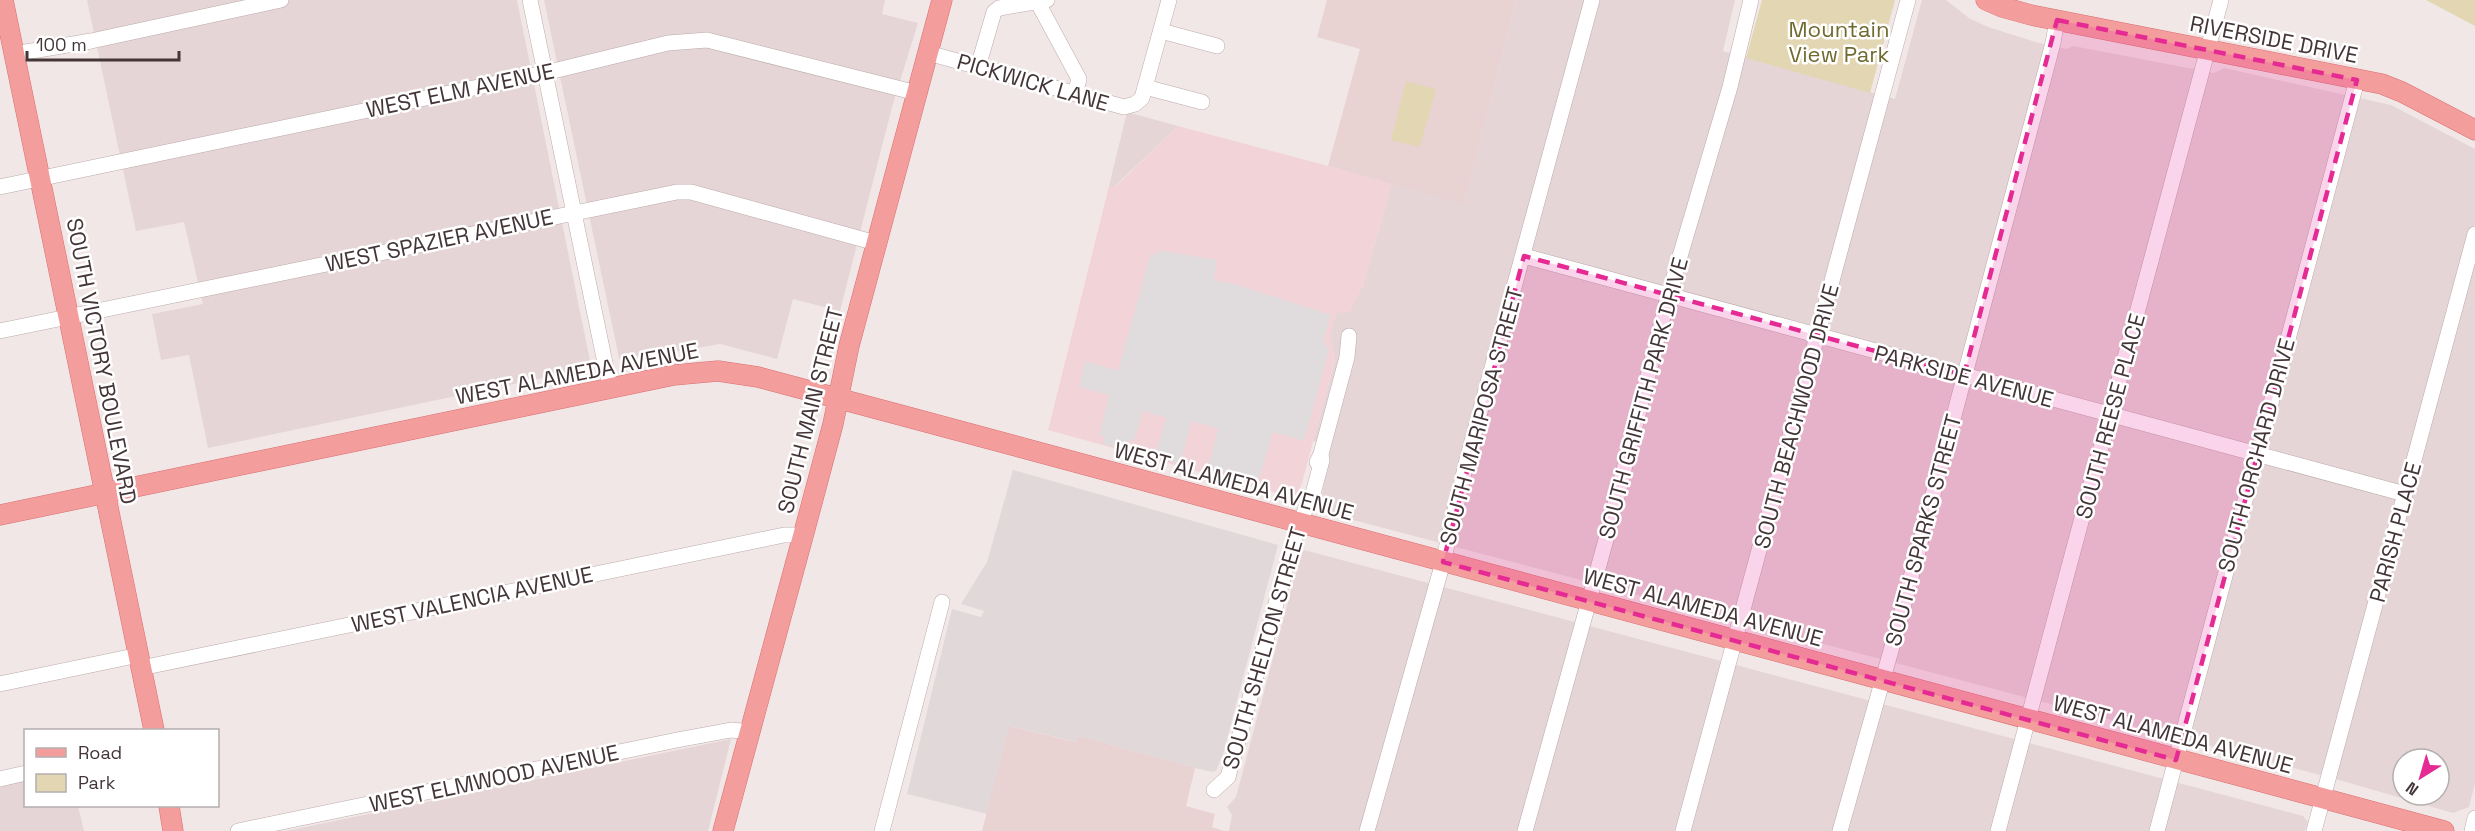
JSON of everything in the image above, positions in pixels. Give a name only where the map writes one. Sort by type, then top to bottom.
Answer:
[{"type":"main road","name":"SOUTH VICTORY BOULEVARD","points":[[3,0],[70,317],[103,493],[154,729]]},
{"type":"main road","name":"SOUTH MAIN STREET","points":[[723,831],[803,535],[876,243],[942,0]]},
{"type":"main road","name":"RIVERSIDE DRIVE","points":[[1986,0],[2016,12],[2396,89],[2475,130]]},
{"type":"main road","name":"WEST ALAMEDA AVENUE","points":[[0,515],[610,387],[682,374],[718,371],[758,377],[2444,831]]},
{"type":"main road","points":[[169,807],[173,831]]},
{"type":"street","points":[[14,54],[91,41],[281,0]]},
{"type":"street","points":[[530,0],[610,387]]},
{"type":"street","name":"PICKWICK LANE","points":[[928,53],[1124,107],[1135,104],[1142,98],[1169,0]]},
{"type":"street","name":"SOUTH MARIPOSA STREET","points":[[1367,831],[1443,562],[1467,460],[1592,0]]},
{"type":"street","name":"SOUTH GRIFFITH PARK DRIVE","points":[[1525,831],[1589,602],[1668,297],[1730,87],[1751,0]]},
{"type":"street","name":"SOUTH BEACHWOOD DRIVE","points":[[1683,831],[1908,0]]},
{"type":"street","name":"SOUTH REESE PLACE","points":[[1998,831],[2030,720],[2210,50],[2221,0]]},
{"type":"street","points":[[978,67],[994,12],[999,8],[1042,2],[1079,79],[1075,94]]},
{"type":"street","name":"SOUTH SPARKS STREET","points":[[1840,831],[1883,681],[2053,43],[2057,20]]},
{"type":"street","points":[[1161,31],[1217,46]]},
{"type":"street","name":"WEST ELM AVENUE","points":[[0,187],[545,73],[668,43],[707,40],[917,93]]},
{"type":"street","name":"SOUTH ORCHARD DRIVE","points":[[2157,831],[2357,80]]},
{"type":"street","points":[[1145,87],[1202,102]]},
{"type":"street","name":"WEST SPAZIER AVENUE","points":[[0,331],[677,192],[691,192],[876,243]]},
{"type":"street","name":"PARISH PLACE","points":[[2314,831],[2475,234]]},
{"type":"street","name":"PARKSIDE AVENUE","points":[[1524,256],[1668,297],[2405,494]]},
{"type":"street","name":"SOUTH SHELTON STREET","points":[[1214,790],[1228,777],[1300,524],[1308,502],[1311,501],[1347,357],[1349,336]]},
{"type":"street","name":"WEST VALENCIA AVENUE","points":[[0,684],[140,662],[784,535],[803,535]]},
{"type":"street","points":[[882,831],[942,602]]},
{"type":"street","name":"WEST ELMWOOD AVENUE","points":[[238,831],[677,740],[731,730],[751,732]]},
{"type":"street","points":[[0,779],[24,773]]},
{"type":"street","points":[[2472,831],[2475,818]]},
{"type":"highlighted area","points":[[2057,20],[2357,80],[2176,760],[1443,562],[1524,256],[1964,375]]},
{"type":"shaded area","points":[[87,0],[517,0],[590,361],[585,369],[208,448],[189,355],[161,360],[152,314],[203,304],[184,222],[136,231]]},
{"type":"shaded area","points":[[544,0],[885,0],[882,14],[918,23],[892,107],[840,311],[793,299],[777,359],[720,344],[623,361],[619,358]]},
{"type":"shaded area","points":[[1327,0],[1516,0],[1464,204],[1328,166],[1360,49],[1317,37]]},
{"type":"shaded area","points":[[1516,0],[1735,0],[1723,51],[1895,99],[1922,0],[1946,0],[1969,18],[1988,27],[2039,43],[2067,49],[2073,46],[2214,73],[2224,68],[2391,105],[2475,149],[2475,783],[2469,807],[2453,813],[2432,807],[2451,807],[2451,747],[2391,747],[2391,795],[1319,511],[1331,446],[1313,441],[1335,360],[1330,336],[1335,313],[1362,288],[1392,183],[1464,203]]},
{"type":"shaded area","points":[[1127,112],[1178,126],[1114,187],[1109,186]]},
{"type":"shaded area","points":[[1178,126],[1392,183],[1362,288],[1350,312],[1337,313],[1333,324],[1330,336],[1335,359],[1302,483],[1298,494],[1291,497],[1048,430],[1109,186],[1115,187]]},
{"type":"shaded area","points":[[1158,250],[1217,260],[1214,280],[1235,284],[1331,315],[1323,341],[1329,350],[1304,441],[1273,432],[1258,482],[1208,468],[1218,429],[1192,421],[1180,464],[1155,457],[1166,418],[1143,411],[1134,441],[1128,440],[1125,450],[1103,444],[1105,437],[1099,435],[1109,395],[1079,387],[1085,361],[1118,371],[1151,253],[1158,255]]},
{"type":"shaded area","points":[[1013,470],[1278,545],[1223,754],[1216,771],[1195,768],[1080,736],[1077,742],[1010,726],[987,814],[907,794],[952,609],[981,617],[984,611],[961,604],[987,562]]},
{"type":"shaded area","points":[[1304,550],[2303,816],[2308,822],[2305,831],[1229,831],[1232,815],[1227,807],[1236,797],[1301,553]]},
{"type":"shaded area","points":[[1009,726],[1076,742],[1080,736],[1195,768],[1186,806],[1215,814],[1212,827],[1224,831],[982,831]]},
{"type":"shaded area","points":[[731,739],[708,831],[286,831]]},
{"type":"shaded area","points":[[24,781],[24,807],[78,807],[84,831],[0,831],[0,786]]},
{"type":"green space","name":"Mountain View Park","points":[[1762,0],[1895,0],[1870,93],[1746,58]]},
{"type":"green space","points":[[2426,0],[2475,0],[2475,26]]},
{"type":"green space","points":[[1406,81],[1436,89],[1420,147],[1391,140]]}]
